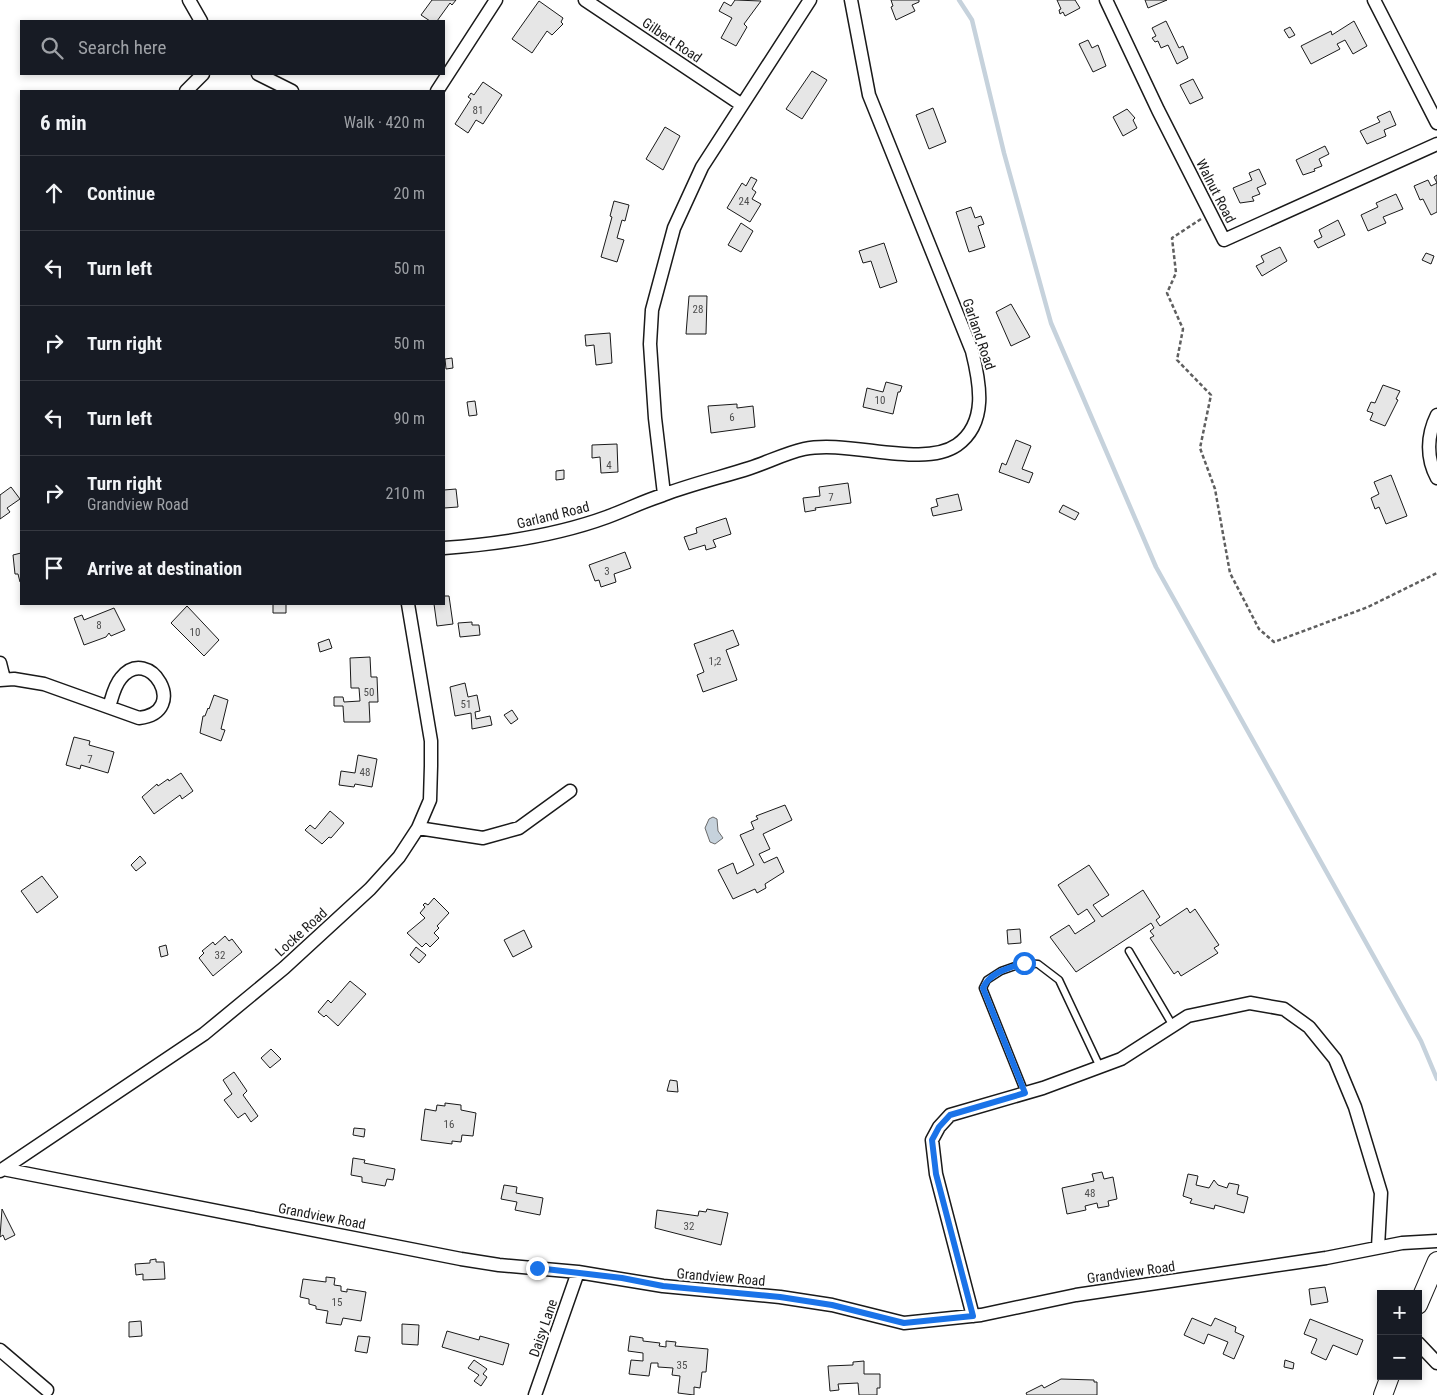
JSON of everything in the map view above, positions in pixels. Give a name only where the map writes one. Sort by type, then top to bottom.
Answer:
[{"type":"main road","points":[[1422,1295],[1437,1261]]},
{"type":"main road","points":[[1383,1395],[1389,1380]]},
{"type":"street","points":[[189,0],[200,20]]},
{"type":"street","points":[[438,90],[496,0]]},
{"type":"street","name":"Gilbert Road","points":[[585,0],[742,105]]},
{"type":"street","points":[[664,494],[655,418],[650,344],[652,310],[674,228],[702,167],[810,0]]},
{"type":"street","name":"Garland Road","points":[[445,548],[536,537],[607,517],[664,494],[752,468],[804,448],[846,447],[892,453],[937,454],[957,444],[976,423],[980,385],[972,351],[869,95],[855,15],[850,0]]},
{"type":"street","name":"Walnut Road","points":[[1106,0],[1158,110],[1224,240],[1437,144]]},
{"type":"street","points":[[1374,0],[1437,123]]},
{"type":"street","points":[[187,90],[202,75]]},
{"type":"street","points":[[260,75],[290,90]]},
{"type":"street","points":[[1437,415],[1429,444],[1431,465],[1437,478]]},
{"type":"street","name":"Locke Road","points":[[1,1170],[119,1093],[212,1028],[284,968],[370,890],[399,857],[418,828],[430,800],[431,741],[408,605]]},
{"type":"street","points":[[0,664],[2,680],[44,684],[135,718],[148,716],[162,704],[164,691],[161,682],[147,670],[137,669],[127,672],[117,683],[109,707]]},
{"type":"street","points":[[418,828],[483,838],[519,828],[570,791]]},
{"type":"street","points":[[973,1316],[936,1174],[932,1140],[939,1127],[950,1115],[1025,1093],[1121,1059],[1188,1016],[1250,1003],[1284,1009],[1309,1027],[1335,1059],[1356,1107],[1380,1193],[1378,1247]]},
{"type":"street","name":"Grandview Road","points":[[1,1170],[460,1259],[499,1265],[578,1272],[663,1286],[780,1297],[832,1305],[904,1323],[973,1316],[1076,1295],[1326,1258],[1378,1247],[1437,1240]]},
{"type":"street","name":"Daisy Lane","points":[[535,1395],[578,1272]]},
{"type":"street","points":[[1422,1347],[1437,1363]]},
{"type":"street","points":[[0,1350],[47,1390]]},
{"type":"lane","points":[[1129,951],[1173,1026]]},
{"type":"lane","points":[[1025,1093],[983,988],[987,980],[1024,963],[1038,964],[1059,980],[1100,1067]]},
{"type":"path","points":[[1210,213],[1172,238],[1176,273],[1167,293],[1182,329],[1177,360],[1211,395],[1200,448],[1215,489],[1230,573],[1259,629],[1274,642],[1368,607],[1437,573]]},
{"type":"shaded area","points":[[713,817],[717,819],[718,831],[723,838],[715,844],[710,842],[705,828],[709,819]]},
{"type":"building","points":[[432,0],[456,0],[452,5],[450,3],[438,20],[428,20],[421,15]]},
{"type":"building","points":[[735,0],[761,1],[744,24],[747,27],[736,46],[721,38],[732,18],[719,11],[724,2],[731,6]]},
{"type":"building","points":[[891,0],[919,0],[919,2],[912,5],[915,11],[896,20],[891,7],[893,6]]},
{"type":"building","points":[[1057,0],[1075,0],[1080,8],[1065,16],[1063,12],[1060,14],[1059,10],[1061,9]]},
{"type":"building","points":[[1145,0],[1167,0],[1148,8]]},
{"type":"building","points":[[539,1],[563,18],[561,22],[563,24],[552,35],[547,31],[532,53],[512,39]]},
{"type":"building","points":[[1166,21],[1179,48],[1183,46],[1188,58],[1177,64],[1168,45],[1161,48],[1158,41],[1155,42],[1152,38],[1156,36],[1152,28]]},
{"type":"building","points":[[1354,21],[1367,46],[1353,54],[1345,40],[1337,44],[1340,49],[1311,64],[1301,46],[1331,31],[1332,35]]},
{"type":"building","points":[[1290,27],[1295,35],[1289,38],[1284,30]]},
{"type":"building","points":[[1088,40],[1092,48],[1098,45],[1106,66],[1093,72],[1079,44]]},
{"type":"building","points":[[812,71],[827,80],[802,119],[786,109]]},
{"type":"building","points":[[1193,79],[1203,98],[1190,104],[1180,85]]},
{"type":"building","points":[[483,82],[502,95],[483,124],[476,120],[468,133],[455,124],[471,99],[468,97],[471,93],[474,95]]},
{"type":"building","points":[[933,108],[946,142],[929,149],[916,115]]},
{"type":"building","points":[[1127,109],[1135,118],[1133,120],[1137,128],[1123,136],[1113,117]]},
{"type":"building","points":[[1390,111],[1396,125],[1384,130],[1386,136],[1367,144],[1360,131],[1380,122],[1377,117]]},
{"type":"building","points":[[665,127],[680,136],[663,170],[646,159]]},
{"type":"building","points":[[1325,146],[1329,154],[1319,159],[1322,166],[1314,169],[1315,171],[1303,175],[1296,160]]},
{"type":"building","points":[[1259,169],[1266,184],[1257,188],[1260,194],[1252,197],[1254,201],[1240,203],[1233,188],[1252,180],[1249,173]]},
{"type":"building","points":[[751,177],[757,180],[752,189],[756,192],[752,199],[761,204],[750,222],[727,208],[742,183],[746,186]]},
{"type":"building","points":[[1428,180],[1431,186],[1437,183],[1437,212],[1431,215],[1423,199],[1420,200],[1414,186]]},
{"type":"building","points":[[1396,194],[1403,209],[1383,217],[1386,223],[1368,231],[1361,215],[1378,207],[1376,203]]},
{"type":"building","points":[[614,201],[629,205],[625,221],[622,220],[617,238],[624,240],[617,262],[601,257],[612,217],[610,216]]},
{"type":"building","points":[[971,207],[975,218],[981,216],[984,224],[978,226],[985,247],[969,252],[956,212]]},
{"type":"building","points":[[1338,220],[1345,235],[1318,248],[1314,241],[1322,237],[1319,230]]},
{"type":"building","points":[[741,223],[753,231],[741,252],[728,245]]},
{"type":"building","points":[[884,243],[897,282],[880,288],[871,261],[863,263],[859,251]]},
{"type":"building","points":[[1280,247],[1287,261],[1262,276],[1256,266],[1264,262],[1261,256]]},
{"type":"building","points":[[1426,253],[1434,256],[1431,264],[1422,260]]},
{"type":"building","points":[[689,296],[707,296],[706,334],[686,334]]},
{"type":"building","points":[[1011,304],[1030,337],[1011,346],[996,312]]},
{"type":"building","points":[[610,333],[612,363],[596,365],[594,345],[586,346],[585,335]]},
{"type":"building","points":[[452,358],[453,368],[446,369],[445,359]]},
{"type":"building","points":[[886,382],[902,386],[900,392],[898,392],[893,414],[863,407],[867,388],[883,392]]},
{"type":"building","points":[[1383,385],[1400,391],[1396,399],[1398,400],[1385,426],[1370,420],[1373,413],[1367,411],[1371,402],[1375,403]]},
{"type":"building","points":[[475,401],[477,415],[469,416],[467,402]]},
{"type":"building","points":[[737,404],[737,408],[753,406],[755,427],[711,433],[708,406]]},
{"type":"building","points":[[1016,440],[1031,446],[1022,469],[1033,473],[1029,483],[999,472],[1002,463],[1006,465]]},
{"type":"building","points":[[617,444],[618,472],[601,473],[600,457],[592,458],[592,445]]},
{"type":"building","points":[[564,470],[564,479],[556,480],[556,471]]},
{"type":"building","points":[[1391,475],[1407,516],[1386,524],[1379,507],[1375,509],[1371,498],[1379,494],[1374,482]]},
{"type":"building","points":[[848,483],[851,503],[815,508],[816,510],[805,512],[803,498],[820,496],[819,487]]},
{"type":"building","points":[[11,487],[20,499],[7,508],[10,512],[0,519],[0,495]]},
{"type":"building","points":[[456,489],[458,507],[445,508],[445,490]]},
{"type":"building","points":[[958,494],[962,510],[933,516],[931,508],[938,506],[936,499]]},
{"type":"building","points":[[1063,505],[1079,513],[1075,520],[1059,512]]},
{"type":"building","points":[[726,518],[731,534],[713,540],[716,547],[706,550],[705,545],[689,550],[684,537],[697,533],[696,528]]},
{"type":"building","points":[[625,552],[631,568],[614,574],[616,582],[601,587],[599,580],[595,581],[589,565]]},
{"type":"building","points":[[20,553],[20,582],[18,574],[15,574],[13,555]]},
{"type":"building","points":[[445,596],[449,596],[453,624],[437,626],[434,605],[445,605]]},
{"type":"building","points":[[273,605],[286,605],[286,613],[273,613]]},
{"type":"building","points":[[187,606],[219,640],[204,656],[171,623]]},
{"type":"building","points":[[114,608],[125,630],[111,636],[109,633],[106,637],[84,645],[74,618],[82,615],[84,620]]},
{"type":"building","points":[[472,622],[472,625],[479,625],[480,635],[460,637],[458,623]]},
{"type":"building","points":[[733,630],[739,645],[726,650],[737,680],[703,692],[697,675],[704,672],[694,644]]},
{"type":"building","points":[[329,639],[332,648],[320,652],[318,643]]},
{"type":"building","points":[[370,657],[371,677],[377,677],[378,702],[369,702],[370,722],[344,722],[343,706],[334,706],[334,697],[343,697],[344,702],[360,701],[359,688],[351,688],[350,658]]},
{"type":"building","points":[[465,683],[468,697],[477,695],[480,711],[475,712],[476,719],[490,716],[492,725],[472,729],[471,713],[455,716],[450,687]]},
{"type":"building","points":[[214,695],[228,700],[221,729],[225,730],[221,741],[200,733],[203,716],[205,716],[209,709]]},
{"type":"building","points":[[512,710],[518,719],[511,724],[504,715]]},
{"type":"building","points":[[74,737],[90,741],[89,745],[114,752],[108,773],[81,765],[80,769],[66,765]]},
{"type":"building","points":[[358,755],[377,759],[372,787],[355,784],[354,787],[339,785],[341,771],[355,773]]},
{"type":"building","points":[[181,773],[193,791],[182,799],[180,795],[154,814],[142,797],[157,784],[158,786],[168,779],[169,781]]},
{"type":"building","points":[[785,805],[792,820],[763,834],[770,849],[759,854],[764,863],[777,857],[784,872],[765,884],[766,888],[757,893],[755,889],[733,899],[718,870],[733,863],[737,874],[754,865],[740,835],[754,829],[751,822],[758,819],[756,816]]},
{"type":"building","points":[[330,811],[344,823],[331,838],[329,837],[322,844],[305,830],[310,825],[315,829]]},
{"type":"building","points":[[140,856],[146,863],[136,871],[131,865]]},
{"type":"building","points":[[1089,865],[1109,895],[1093,905],[1102,917],[1143,890],[1160,917],[1156,920],[1160,926],[1187,908],[1190,913],[1195,909],[1219,945],[1214,948],[1218,953],[1181,976],[1178,971],[1174,974],[1150,938],[1154,936],[1150,931],[1154,928],[1151,923],[1076,972],[1050,937],[1069,925],[1075,934],[1095,921],[1087,909],[1078,915],[1058,885]]},
{"type":"building","points":[[42,876],[58,897],[37,913],[21,891]]},
{"type":"building","points":[[434,898],[449,913],[437,926],[439,928],[434,933],[439,938],[430,947],[426,943],[422,947],[407,933],[425,918],[420,913],[425,907],[423,905],[425,903],[428,905]]},
{"type":"building","points":[[1020,929],[1021,943],[1008,944],[1007,930]]},
{"type":"building","points":[[524,930],[532,947],[513,957],[504,940]]},
{"type":"building","points":[[225,936],[229,941],[232,939],[242,952],[213,976],[199,958],[204,953],[202,951],[213,942],[215,945]]},
{"type":"building","points":[[166,945],[168,955],[161,957],[159,947]]},
{"type":"building","points":[[416,947],[426,955],[419,963],[410,955]]},
{"type":"building","points":[[350,981],[366,994],[338,1026],[326,1015],[324,1017],[318,1012],[328,1000],[331,1003]]},
{"type":"building","points":[[271,1049],[281,1059],[270,1068],[261,1058]]},
{"type":"building","points":[[234,1072],[247,1091],[243,1095],[258,1116],[251,1122],[245,1113],[238,1118],[224,1100],[232,1094],[223,1080]]},
{"type":"building","points":[[670,1080],[677,1081],[678,1092],[667,1091]]},
{"type":"building","points":[[445,1103],[461,1105],[461,1110],[476,1113],[473,1136],[462,1135],[461,1142],[452,1141],[452,1144],[421,1140],[425,1109],[436,1111],[437,1105],[445,1106]]},
{"type":"building","points":[[354,1128],[365,1129],[364,1137],[353,1135]]},
{"type":"building","points":[[353,1158],[365,1160],[364,1163],[395,1169],[393,1180],[387,1179],[385,1186],[362,1182],[362,1177],[351,1175]]},
{"type":"building","points":[[1102,1172],[1104,1179],[1113,1177],[1117,1199],[1108,1201],[1109,1206],[1098,1208],[1097,1203],[1085,1206],[1086,1210],[1067,1214],[1062,1188],[1094,1181],[1092,1174]]},
{"type":"building","points":[[1188,1174],[1198,1176],[1196,1185],[1209,1188],[1214,1180],[1218,1185],[1227,1188],[1229,1183],[1239,1185],[1237,1194],[1248,1197],[1244,1213],[1215,1205],[1214,1209],[1190,1203],[1192,1199],[1183,1196]]},
{"type":"building","points":[[504,1185],[517,1187],[516,1193],[543,1198],[540,1215],[515,1210],[517,1202],[501,1199]]},
{"type":"building","points":[[2,1209],[15,1235],[5,1240],[3,1235],[0,1237]]},
{"type":"building","points":[[707,1209],[728,1213],[721,1245],[655,1228],[657,1210],[698,1216],[699,1211],[706,1212]]},
{"type":"building","points":[[156,1259],[156,1262],[164,1262],[165,1279],[143,1280],[143,1274],[136,1275],[135,1264],[150,1263],[150,1260]]},
{"type":"building","points":[[326,1277],[335,1278],[334,1285],[341,1286],[341,1291],[347,1292],[347,1289],[366,1292],[361,1321],[343,1318],[341,1325],[326,1323],[328,1311],[316,1309],[316,1306],[309,1304],[309,1299],[300,1297],[303,1279],[326,1282]]},
{"type":"building","points":[[1325,1287],[1328,1302],[1311,1305],[1309,1289]]},
{"type":"building","points":[[1192,1318],[1211,1326],[1215,1318],[1236,1327],[1235,1332],[1244,1336],[1234,1359],[1223,1354],[1228,1342],[1208,1334],[1204,1344],[1184,1335]]},
{"type":"building","points":[[1310,1319],[1363,1340],[1357,1355],[1333,1345],[1326,1360],[1311,1353],[1317,1339],[1304,1334]]},
{"type":"building","points":[[141,1321],[142,1336],[129,1337],[129,1322]]},
{"type":"building","points":[[402,1324],[419,1325],[418,1345],[402,1344]]},
{"type":"building","points":[[447,1331],[479,1340],[480,1336],[509,1344],[503,1365],[442,1347]]},
{"type":"building","points":[[358,1336],[370,1337],[367,1353],[355,1351]]},
{"type":"building","points":[[630,1336],[643,1338],[643,1341],[660,1343],[659,1346],[666,1347],[666,1341],[676,1342],[675,1346],[708,1349],[706,1372],[702,1372],[700,1388],[694,1387],[694,1395],[678,1393],[680,1376],[672,1375],[673,1368],[658,1367],[658,1363],[651,1363],[649,1376],[629,1374],[631,1360],[643,1361],[643,1353],[628,1351]]},
{"type":"building","points":[[474,1360],[487,1369],[483,1374],[487,1377],[481,1386],[474,1381],[479,1375],[468,1368]]},
{"type":"building","points":[[1285,1360],[1294,1363],[1293,1369],[1284,1367]]},
{"type":"building","points":[[864,1361],[864,1374],[880,1374],[880,1388],[877,1388],[877,1395],[859,1395],[858,1383],[838,1384],[839,1390],[830,1391],[828,1366],[853,1365],[853,1362]]},
{"type":"building","points":[[1061,1379],[1094,1380],[1094,1382],[1097,1382],[1097,1395],[1027,1395],[1026,1393],[1042,1385],[1044,1388]]},
{"type":"waterway","points":[[959,0],[972,20],[1004,153],[1051,323],[1156,567],[1421,1041],[1437,1079]]},
{"type":"route","points":[[537,1268],[622,1278],[663,1286],[780,1297],[832,1305],[904,1323],[973,1316],[936,1174],[932,1140],[939,1127],[950,1115],[1025,1093],[983,988],[987,980],[1024,963]]}]
